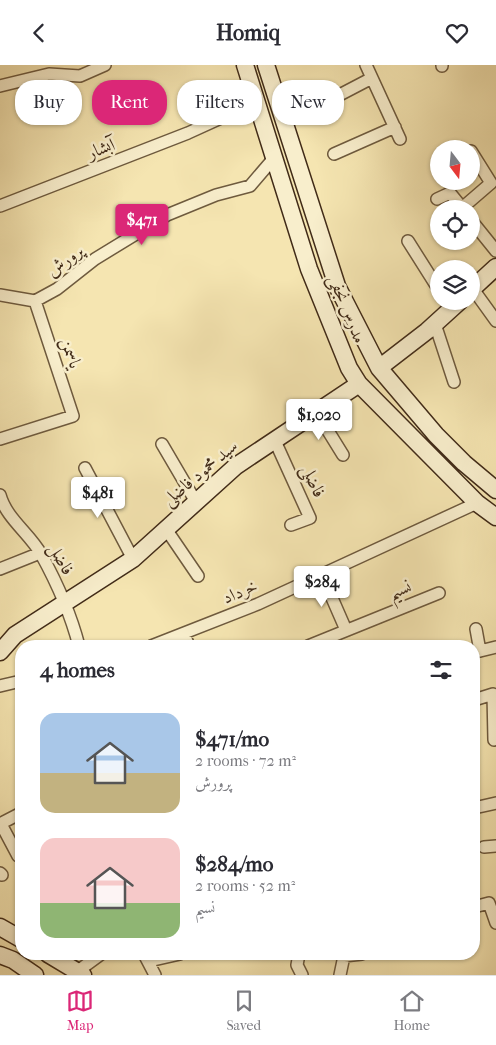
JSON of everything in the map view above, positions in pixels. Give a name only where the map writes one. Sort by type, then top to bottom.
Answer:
[{"type":"main road","name":"مدرس نجفی","points":[[245,65],[249,80]]},
{"type":"main road","name":"مدرس نجفی","points":[[266,65],[337,286],[379,368],[436,435],[464,463],[496,490]]},
{"type":"main road","name":"مدرس نجفی","points":[[262,121],[308,269],[349,368],[359,384],[478,503],[496,517]]},
{"type":"main road","points":[[480,282],[496,267]]},
{"type":"main road","points":[[379,368],[435,324],[447,310]]},
{"type":"main road","name":"سید محمود فاضلی","points":[[0,652],[15,635],[133,559],[236,466],[359,384]]},
{"type":"main road","points":[[0,927],[15,936]]},
{"type":"main road","points":[[0,955],[13,960],[35,975]]},
{"type":"main road","points":[[58,960],[81,973]]},
{"type":"street","points":[[0,86],[48,69],[80,76],[104,65]]},
{"type":"street","points":[[366,65],[400,139]]},
{"type":"street","points":[[344,92],[372,77]]},
{"type":"street","name":"آبشار","points":[[0,206],[206,125]]},
{"type":"street","points":[[334,154],[395,127]]},
{"type":"street","name":"پرورش","points":[[35,301],[58,289],[95,259],[167,215],[216,195],[250,186],[274,158]]},
{"type":"street","points":[[472,200],[492,183],[480,164]]},
{"type":"street","points":[[437,199],[450,193],[456,200]]},
{"type":"street","points":[[480,231],[496,251]]},
{"type":"street","points":[[408,241],[430,276]]},
{"type":"street","points":[[0,295],[35,301]]},
{"type":"street","points":[[480,300],[496,321]]},
{"type":"street","name":"یاسمن","points":[[0,439],[73,416],[35,301]]},
{"type":"street","points":[[435,324],[454,382]]},
{"type":"street","points":[[317,413],[343,455]]},
{"type":"street","name":"فاضلی","points":[[275,441],[310,518],[291,525]]},
{"type":"street","points":[[162,443],[196,502]]},
{"type":"street","points":[[85,468],[133,559]]},
{"type":"street","name":"فاضل","points":[[0,495],[23,534],[40,553],[64,602],[77,640]]},
{"type":"street","name":"خرداد","points":[[168,640],[322,575],[478,503]]},
{"type":"street","points":[[166,529],[198,575]]},
{"type":"street","points":[[0,569],[40,553]]},
{"type":"street","points":[[322,575],[346,630]]},
{"type":"street","name":"نسیم","points":[[322,640],[439,593]]},
{"type":"street","points":[[476,629],[478,640]]},
{"type":"street","points":[[184,634],[186,640]]},
{"type":"street","points":[[480,651],[496,647]]},
{"type":"street","points":[[0,686],[15,682]]},
{"type":"street","points":[[480,698],[493,694],[494,739],[496,739]]},
{"type":"street","points":[[480,807],[496,803]]},
{"type":"street","points":[[15,816],[0,824],[15,851]]},
{"type":"street","points":[[484,847],[496,846]]},
{"type":"street","points":[[480,905],[489,903],[496,923]]},
{"type":"street","points":[[81,973],[94,960]]},
{"type":"street","points":[[148,960],[155,975]]},
{"type":"street","points":[[298,960],[297,965],[302,975]]},
{"type":"street","points":[[340,975],[343,960]]}]
